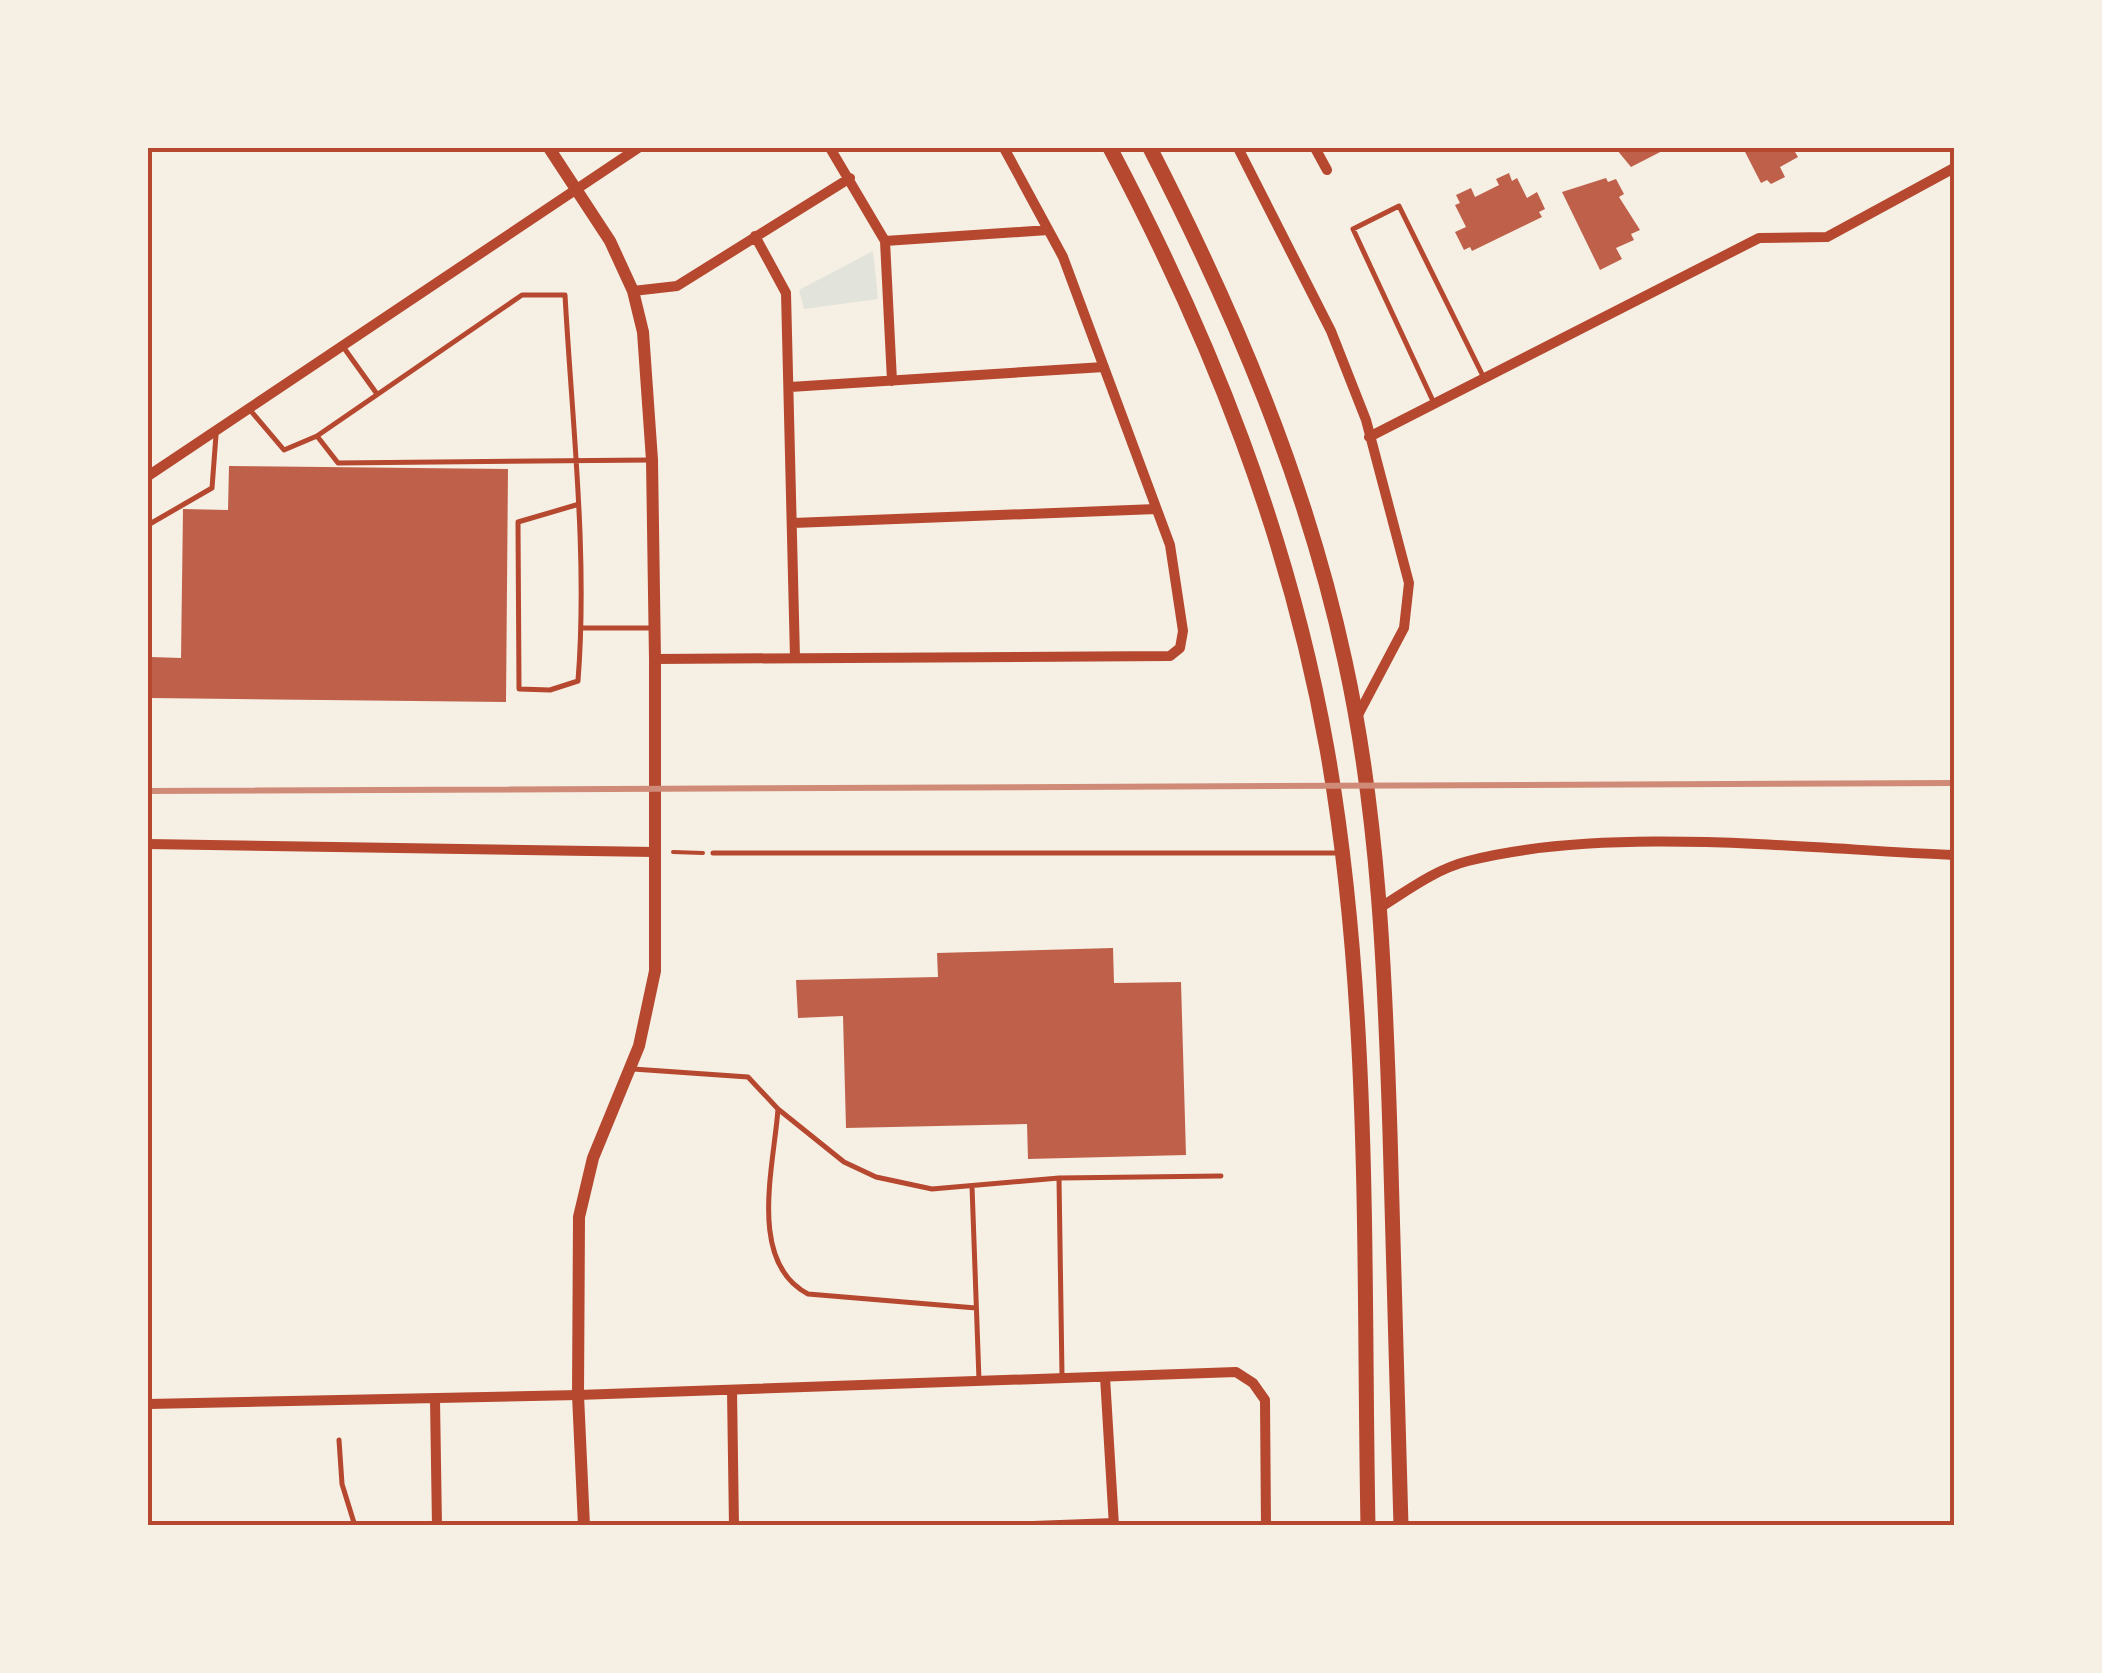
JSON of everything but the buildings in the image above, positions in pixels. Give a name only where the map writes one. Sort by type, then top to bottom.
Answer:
[{"type":"highway","points":[[1110,148],[1204,340],[1263,493],[1318,699],[1342,853],[1358,1081],[1368,1526]]},
{"type":"highway","points":[[1150,148],[1228,310],[1277,426],[1317,548],[1356,718],[1380,908],[1401,1526]]},
{"type":"street","points":[[549,148],[610,242],[634,291],[647,366],[652,460],[656,659],[653,984],[630,1069],[582,1198],[578,1396],[584,1526]]},
{"type":"street","points":[[148,476],[638,148]]},
{"type":"street","points":[[830,148],[886,241],[892,381]]},
{"type":"street","points":[[656,659],[1170,656],[1180,648],[1183,632],[1170,546],[1048,230],[1004,148]]},
{"type":"street","points":[[1238,148],[1330,330],[1370,437],[1410,599],[1398,642],[1356,718]]},
{"type":"street","points":[[1316,148],[1327,170]]},
{"type":"street","points":[[1370,437],[1759,238],[1826,236],[1954,168]]},
{"type":"street","points":[[634,291],[677,286],[850,178]]},
{"type":"street","points":[[886,241],[1048,230]]},
{"type":"street","points":[[755,236],[786,293],[795,658]]},
{"type":"street","points":[[790,387],[1104,368]]},
{"type":"street","points":[[792,523],[1156,509]]},
{"type":"street","points":[[148,844],[655,852]]},
{"type":"street","points":[[1380,908],[1422,880],[1464,862],[1524,850],[1610,844],[1954,856]]},
{"type":"street","points":[[148,1404],[578,1396],[1236,1372],[1252,1383],[1264,1400],[1266,1526]]},
{"type":"street","points":[[1033,1526],[1114,1524],[1106,1377]]},
{"type":"street","points":[[732,1390],[734,1526]]},
{"type":"street","points":[[435,1400],[436,1526]]},
{"type":"lane","points":[[1435,404],[1352,229],[1399,206],[1484,378]]},
{"type":"lane","points":[[250,410],[284,450],[317,436],[522,294],[565,295],[574,462],[582,628],[578,681],[550,690],[519,689],[518,522],[576,506]]},
{"type":"lane","points":[[344,348],[377,394]]},
{"type":"lane","points":[[148,525],[212,488],[216,433]]},
{"type":"lane","points":[[317,436],[338,463],[652,460]]},
{"type":"lane","points":[[582,628],[655,628]]},
{"type":"lane","points":[[713,853],[1342,853]]},
{"type":"lane","points":[[630,1069],[742,1075],[754,1080],[778,1109],[844,1162],[876,1176],[932,1189],[1060,1178],[1221,1176]]},
{"type":"lane","points":[[778,1109],[768,1241],[790,1285],[808,1294],[976,1308]]},
{"type":"lane","points":[[1060,1178],[1062,1378]]},
{"type":"lane","points":[[972,1186],[979,1380]]},
{"type":"lane","points":[[338,1440],[342,1484],[355,1526]]},
{"type":"path","points":[[655,852],[713,853]]},
{"type":"shaded area","points":[[873,251],[878,299],[804,309],[799,290]]},
{"type":"railway","points":[[148,791],[1954,783]]}]
